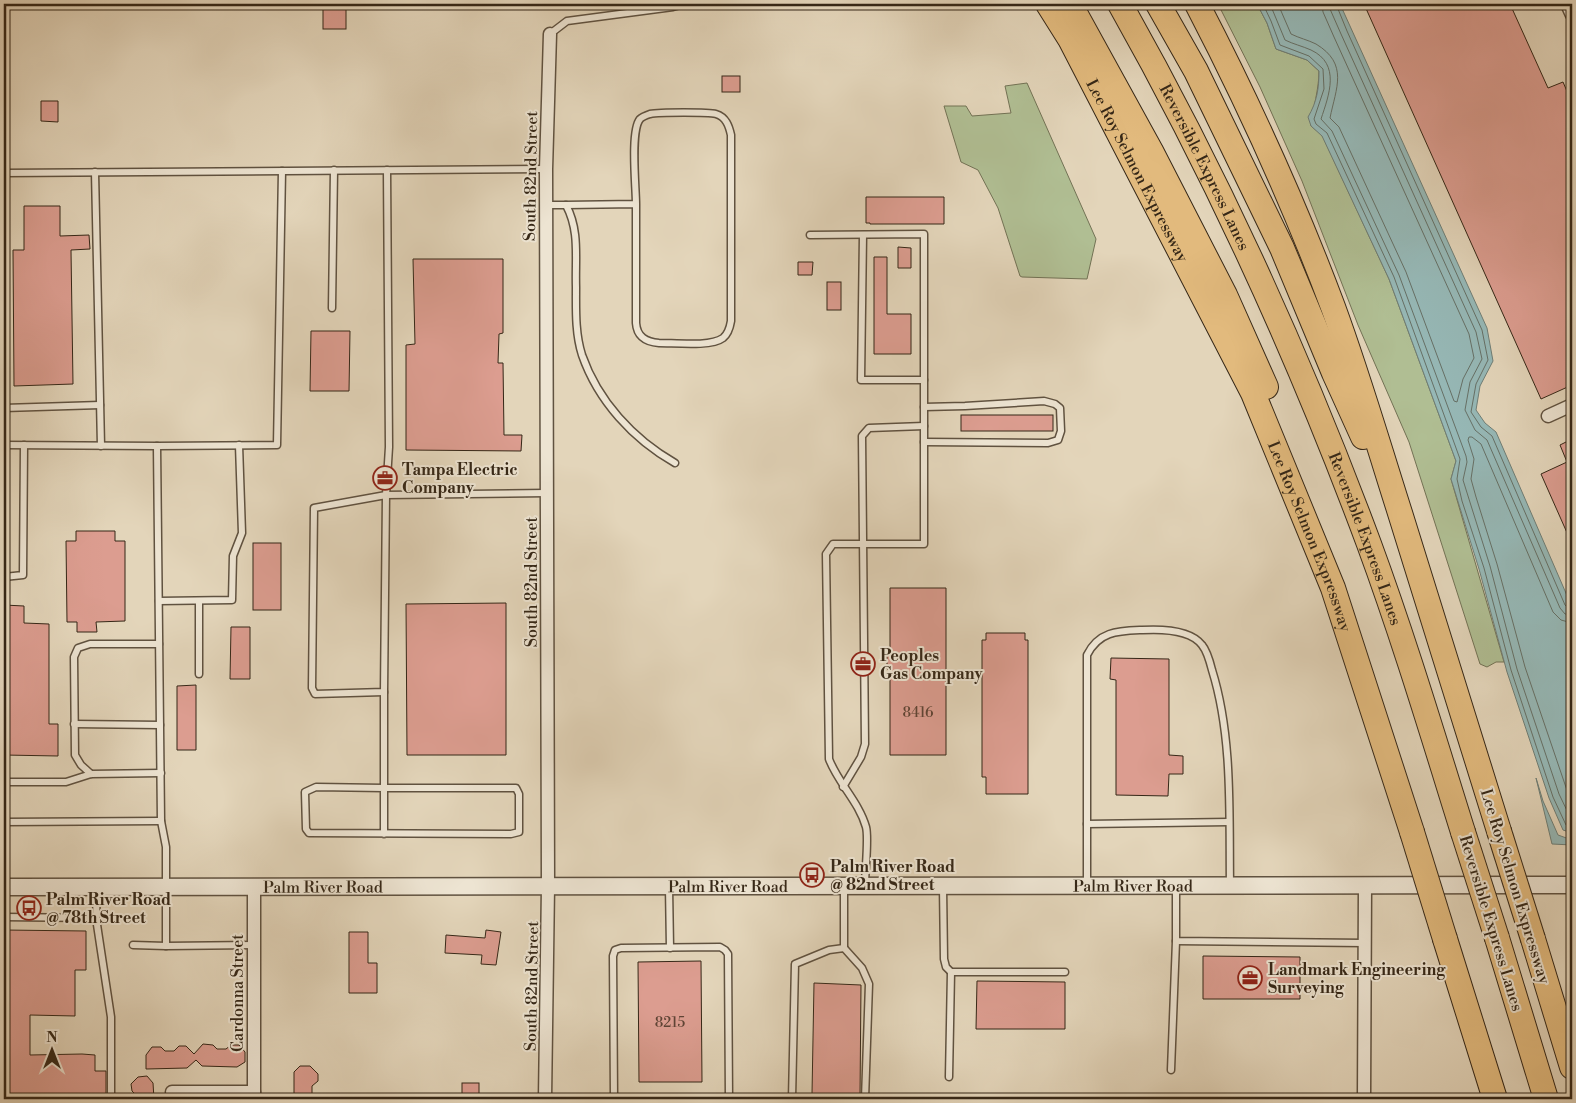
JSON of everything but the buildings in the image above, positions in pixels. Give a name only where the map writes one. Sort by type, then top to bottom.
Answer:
[{"type":"highway","name":"Lee Roy Selmon Expressway","points":[[1048,4],[1070,39],[1252,393],[1333,588],[1412,832],[1494,1099]]},
{"type":"highway","points":[[1070,4],[1151,151],[1229,304],[1284,427],[1321,521],[1333,588]]},
{"type":"highway","name":"Reversible Express Lanes","points":[[1120,4],[1159,74],[1215,185],[1294,358],[1333,451],[1394,616],[1497,938],[1546,1099]]},
{"type":"highway","points":[[1158,4],[1217,114],[1282,248],[1363,437],[1373,456],[1387,473]]},
{"type":"highway","name":"Lee Roy Selmon Expressway","points":[[1197,4],[1226,59],[1297,215],[1333,308],[1387,473],[1572,1067]]},
{"type":"street","points":[[1568,4],[1572,15]]},
{"type":"street","name":"South 82nd Street","points":[[545,1099],[548,886],[546,169],[550,34]]},
{"type":"street","points":[[1548,416],[1572,405]]},
{"type":"street","name":"Palm River Road","points":[[4,887],[1572,885]]},
{"type":"street","points":[[1364,1099],[1365,886]]},
{"type":"street","name":"Cardonna Street","points":[[254,887],[254,1096]]},
{"type":"street","points":[[172,1092],[254,1096]]},
{"type":"lane","points":[[550,34],[567,21],[685,4]]},
{"type":"lane","points":[[652,114],[715,114],[725,120],[729,127],[730,136],[731,321],[729,330],[723,338],[710,343],[659,343],[645,340],[639,335],[636,322],[636,204],[635,141],[637,126],[641,118],[652,114]]},
{"type":"lane","points":[[4,173],[546,169]]},
{"type":"lane","points":[[332,308],[334,170]]},
{"type":"lane","points":[[384,834],[386,495],[389,447],[387,170]]},
{"type":"lane","points":[[4,444],[101,446],[277,445],[282,171]]},
{"type":"lane","points":[[95,172],[101,446]]},
{"type":"lane","points":[[546,205],[636,204]]},
{"type":"lane","points":[[566,205],[572,218],[576,238],[576,316],[582,355],[598,388],[621,421],[652,449],[675,463]]},
{"type":"lane","points":[[810,235],[924,234],[924,544],[833,544],[826,554],[829,759],[833,770],[859,809],[867,829],[865,886]]},
{"type":"lane","points":[[863,235],[861,380],[924,380]]},
{"type":"lane","points":[[924,407],[1044,400],[1060,408],[1061,431],[1058,440],[1048,444],[924,442]]},
{"type":"lane","points":[[4,408],[100,405]]},
{"type":"lane","points":[[843,786],[861,757],[865,744],[862,436],[869,428],[924,426]]},
{"type":"lane","points":[[4,577],[22,575],[24,445]]},
{"type":"lane","points":[[159,601],[232,600],[233,556],[242,533],[239,445]]},
{"type":"lane","points":[[156,446],[162,821],[166,847],[166,946]]},
{"type":"lane","points":[[384,692],[314,694],[312,688],[314,508],[386,495],[547,493]]},
{"type":"lane","points":[[199,601],[199,674]]},
{"type":"lane","points":[[1087,886],[1087,655],[1091,647],[1111,632],[1148,629],[1190,635],[1203,646],[1218,690],[1227,770],[1230,886]]},
{"type":"lane","points":[[91,774],[81,765],[75,755],[74,657],[78,648],[90,644],[159,644]]},
{"type":"lane","points":[[74,724],[160,725]]},
{"type":"lane","points":[[4,782],[66,782],[91,774],[161,773]]},
{"type":"lane","points":[[316,787],[384,788],[516,788],[519,794],[519,832],[511,834],[308,833],[306,828],[305,792],[316,787]]},
{"type":"lane","points":[[4,822],[162,821]]},
{"type":"lane","points":[[1087,824],[1229,822]]},
{"type":"lane","points":[[668,886],[670,948]]},
{"type":"lane","points":[[844,886],[844,948],[862,968],[870,984],[867,1090],[865,1099]]},
{"type":"lane","points":[[943,886],[944,959],[946,968],[951,972],[1065,972]]},
{"type":"lane","points":[[1171,1070],[1176,886]]},
{"type":"lane","points":[[97,887],[96,918],[111,1017],[111,1099]]},
{"type":"lane","points":[[4,917],[96,918]]},
{"type":"lane","points":[[1176,941],[1365,942]]},
{"type":"lane","points":[[133,945],[254,945]]},
{"type":"lane","points":[[614,1099],[613,956],[615,950],[622,948],[720,947],[728,954],[729,1099]]},
{"type":"lane","points":[[792,1099],[795,964],[830,950],[844,948]]},
{"type":"lane","points":[[949,1077],[951,972]]},
{"type":"green space","points":[[1218,4],[1257,4],[1267,23],[1276,49],[1307,60],[1319,71],[1311,126],[1322,135],[1389,279],[1456,461],[1451,479],[1504,662],[1496,662],[1487,667],[1480,664],[1409,442],[1358,325],[1302,181],[1260,87]]},
{"type":"green space","points":[[1027,83],[1096,239],[1087,279],[1020,276],[998,208],[978,170],[961,162],[944,106],[966,106],[972,116],[1011,113],[1005,86]]},
{"type":"water","points":[[1257,4],[1340,4],[1487,328],[1493,361],[1480,386],[1476,410],[1485,423],[1496,432],[1572,607],[1572,833],[1563,830],[1549,798],[1507,672],[1479,569],[1451,479],[1456,461],[1389,279],[1322,136],[1311,126],[1308,117],[1317,95],[1319,71],[1307,60],[1276,49],[1267,23]]},
{"type":"water","points":[[1536,778],[1543,801],[1558,835],[1572,840],[1572,845],[1552,844]]},
{"type":"place","name":"Tampa Electric Company","points":[[385,478]]},
{"type":"place","name":"Peoples Gas Company","points":[[863,664]]},
{"type":"place","name":"Palm River Road @ 82nd Street","points":[[812,875]]},
{"type":"place","name":"Palm River Road @ 78th Street","points":[[29,908]]},
{"type":"place","name":"Landmark Engineering Surveying","points":[[1250,978]]}]
